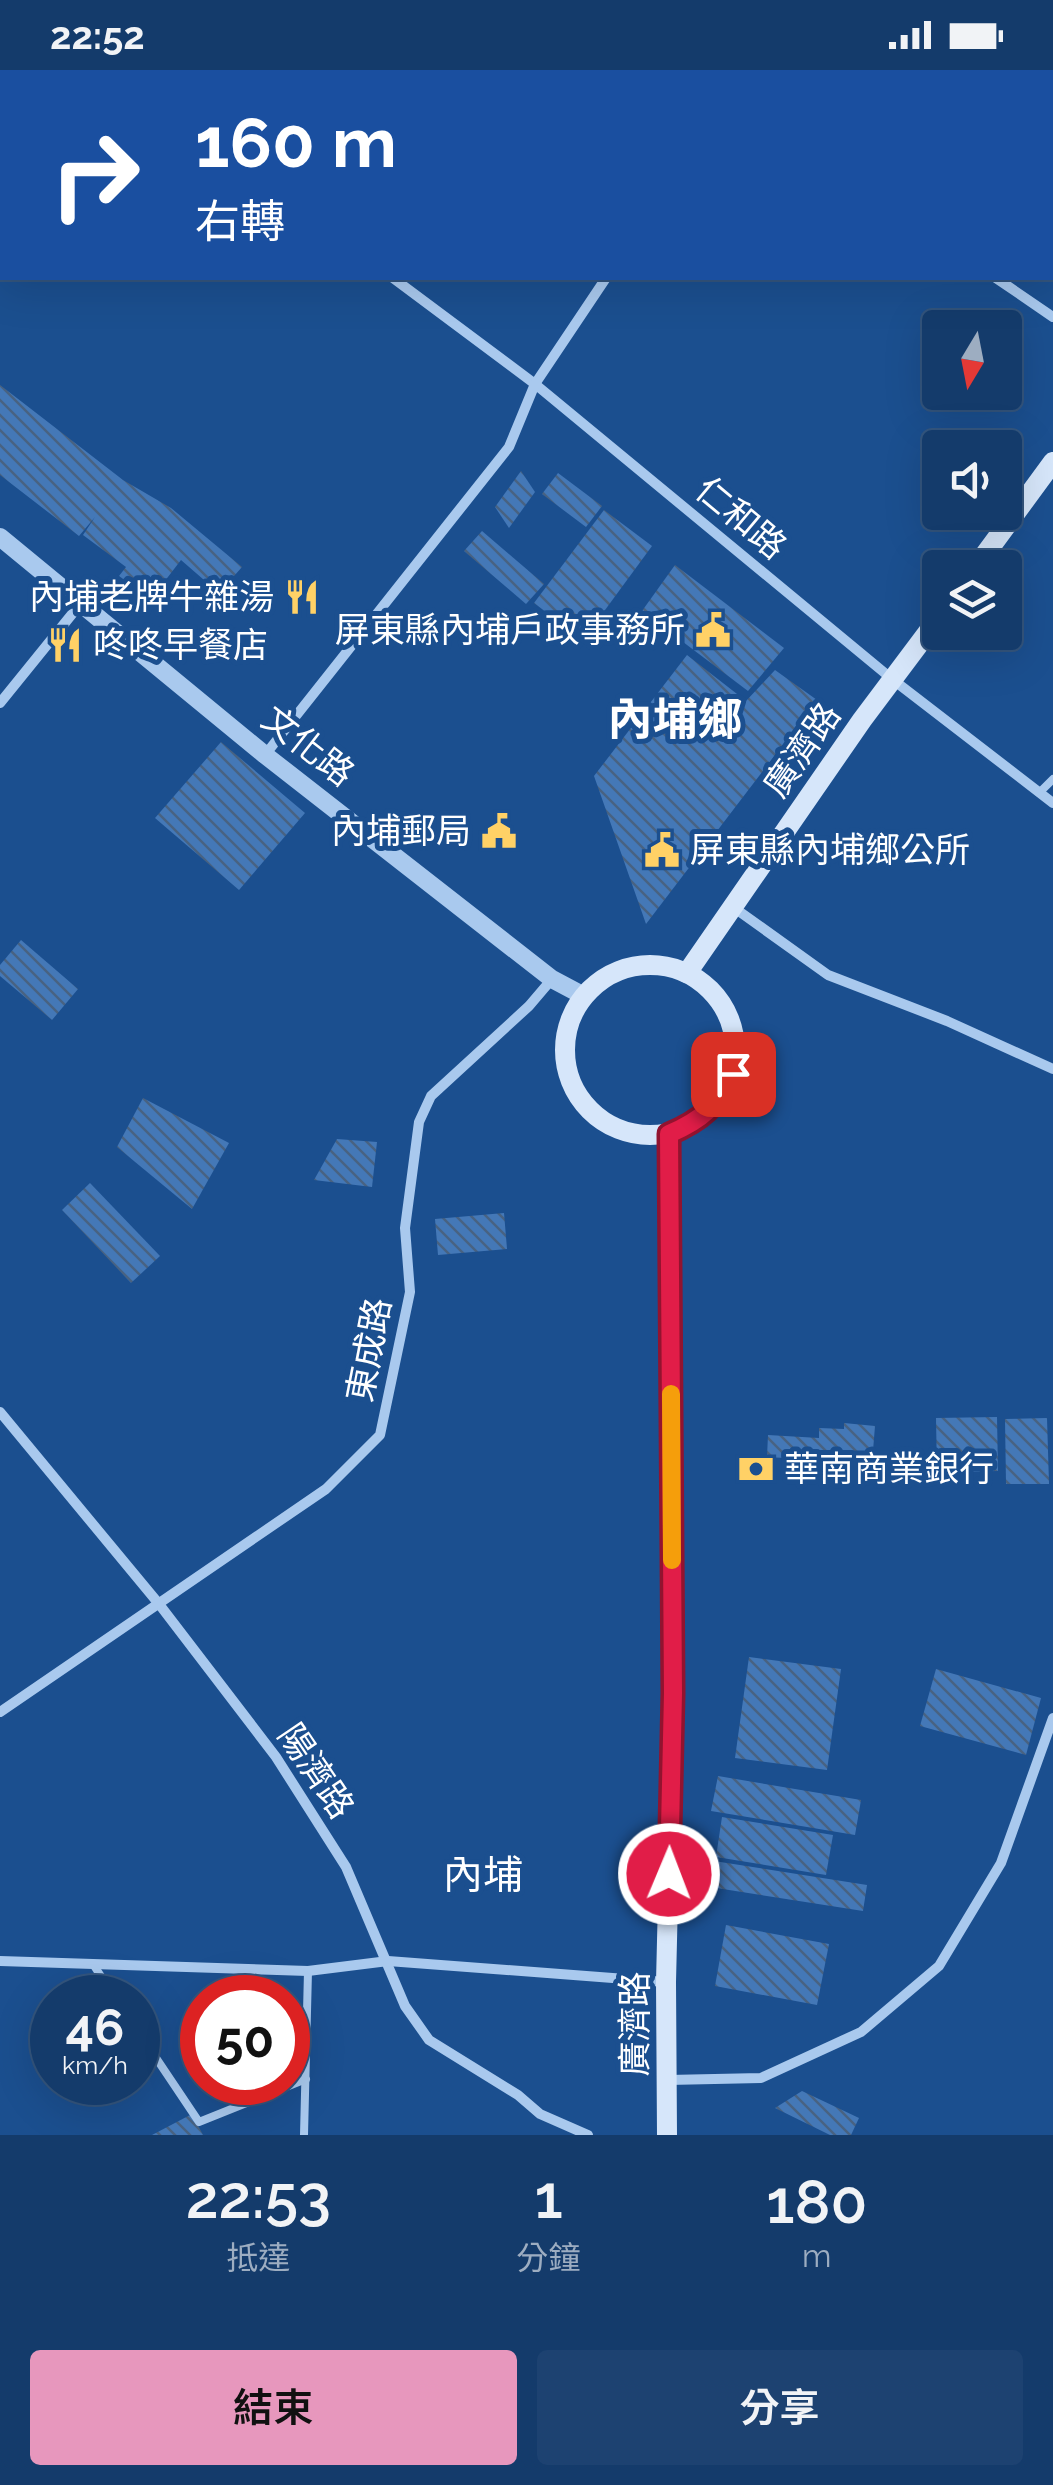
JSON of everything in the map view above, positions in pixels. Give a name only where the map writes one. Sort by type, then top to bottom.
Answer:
[{"type":"main road","points":[[988,550],[1053,462]]},
{"type":"main road","name":"廣濟路","points":[[687,973],[922,639]]},
{"type":"main road","points":[[660,965],[687,973],[711,990],[729,1015],[736,1044],[733,1074],[720,1102],[698,1122],[669,1134],[643,1135],[617,1129],[594,1115],[577,1095],[567,1070],[564,1044],[571,1018],[584,996],[606,978],[632,967],[660,965]]},
{"type":"main road","name":"廣濟路","points":[[667,2135],[666,1982],[673,1693],[669,1134]]},
{"type":"street","name":"仁和路","points":[[395,280],[535,384],[892,678],[1053,803]]},
{"type":"street","points":[[265,755],[509,447],[535,384],[605,280]]},
{"type":"street","points":[[999,280],[1053,316]]},
{"type":"street","name":"文化路","points":[[0,537],[265,755],[552,979],[584,996]]},
{"type":"street","points":[[0,703],[81,602]]},
{"type":"street","points":[[732,907],[828,975],[947,1021],[1053,1069]]},
{"type":"street","name":"東成路","points":[[0,1712],[326,1489],[380,1435],[410,1292],[405,1228],[418,1122],[431,1096],[529,1006],[552,979]]},
{"type":"street","name":"陽濟路","points":[[0,1412],[159,1604],[276,1757],[346,1866],[405,2006],[428,2040],[518,2094],[540,2114],[588,2135]]},
{"type":"street","points":[[668,2080],[760,2078],[861,2032],[939,1966],[1001,1863],[1053,1718]]},
{"type":"street","points":[[0,1961],[308,1971],[388,1961],[666,1982]]},
{"type":"lane","points":[[1040,794],[1053,778]]},
{"type":"lane","points":[[93,1964],[100,1975]]},
{"type":"lane","points":[[308,1971],[308,1975]]},
{"type":"lane","points":[[160,2064],[180,2094]]},
{"type":"lane","points":[[188,2105],[199,2122],[241,2105]]},
{"type":"lane","points":[[304,2135],[305,2105]]},
{"type":"building","points":[[0,385],[123,480],[171,508],[242,567],[219,593],[181,560],[151,599],[119,576],[126,567],[83,535],[95,517],[79,536],[0,475]]},
{"type":"building","points":[[521,471],[535,492],[509,528],[495,507]]},
{"type":"building","points":[[558,473],[602,506],[586,527],[542,494]]},
{"type":"building","points":[[604,510],[652,546],[583,640],[534,603]]},
{"type":"building","points":[[482,531],[544,584],[526,604],[464,551]]},
{"type":"building","name":"屏東縣內埔戶政事務所","points":[[675,565],[784,648],[748,691],[642,611]]},
{"type":"building","name":"屏東縣內埔鄉公所","points":[[687,655],[746,701],[775,670],[817,700],[646,924],[594,776]]},
{"type":"building","points":[[221,742],[305,813],[239,890],[155,818]]},
{"type":"building","points":[[21,940],[78,989],[52,1020],[0,976],[0,965]]},
{"type":"building","points":[[143,1098],[229,1143],[192,1209],[117,1147]]},
{"type":"building","points":[[337,1139],[377,1142],[372,1187],[314,1180]]},
{"type":"building","points":[[90,1183],[160,1256],[131,1283],[62,1210]]},
{"type":"building","points":[[504,1213],[507,1249],[438,1255],[435,1219]]},
{"type":"building","points":[[997,1417],[998,1471],[937,1472],[936,1418]]},
{"type":"building","points":[[1047,1418],[1049,1484],[1006,1484],[1005,1419]]},
{"type":"building","points":[[844,1423],[875,1426],[872,1463],[767,1457],[768,1435],[819,1438],[819,1428],[844,1429]]},
{"type":"building","points":[[749,1657],[841,1669],[827,1770],[735,1758]]},
{"type":"building","points":[[936,1669],[1041,1698],[1026,1755],[920,1726]]},
{"type":"building","points":[[718,1776],[861,1800],[855,1835],[711,1811]]},
{"type":"building","points":[[722,1817],[833,1835],[826,1875],[716,1857]]},
{"type":"building","points":[[714,1861],[867,1885],[863,1911],[710,1887]]},
{"type":"building","points":[[726,1925],[829,1944],[817,2005],[715,1986]]},
{"type":"building","points":[[802,2091],[859,2118],[851,2135],[830,2135],[775,2108]]},
{"type":"building","points":[[192,2114],[203,2135],[152,2135]]},
{"type":"slow traffic","points":[[671,1394],[672,1560]]},
{"type":"place","name":"內埔老牌牛雜湯","points":[[302,597]]},
{"type":"place","name":"屏東縣內埔戶政事務所","points":[[713,630]]},
{"type":"place","name":"咚咚早餐店","points":[[65,645]]},
{"type":"place","name":"內埔郵局","points":[[499,831]]},
{"type":"place","name":"屏東縣內埔鄉公所","points":[[662,850]]},
{"type":"place","name":"華南商業銀行","points":[[756,1469]]},
{"type":"district","name":"內埔鄉","points":[[675,719]]},
{"type":"district","name":"內埔","points":[[483,1875]]},
{"type":"route","points":[[669,1874],[673,1693],[669,1134],[698,1122],[720,1102],[733,1074]]}]
